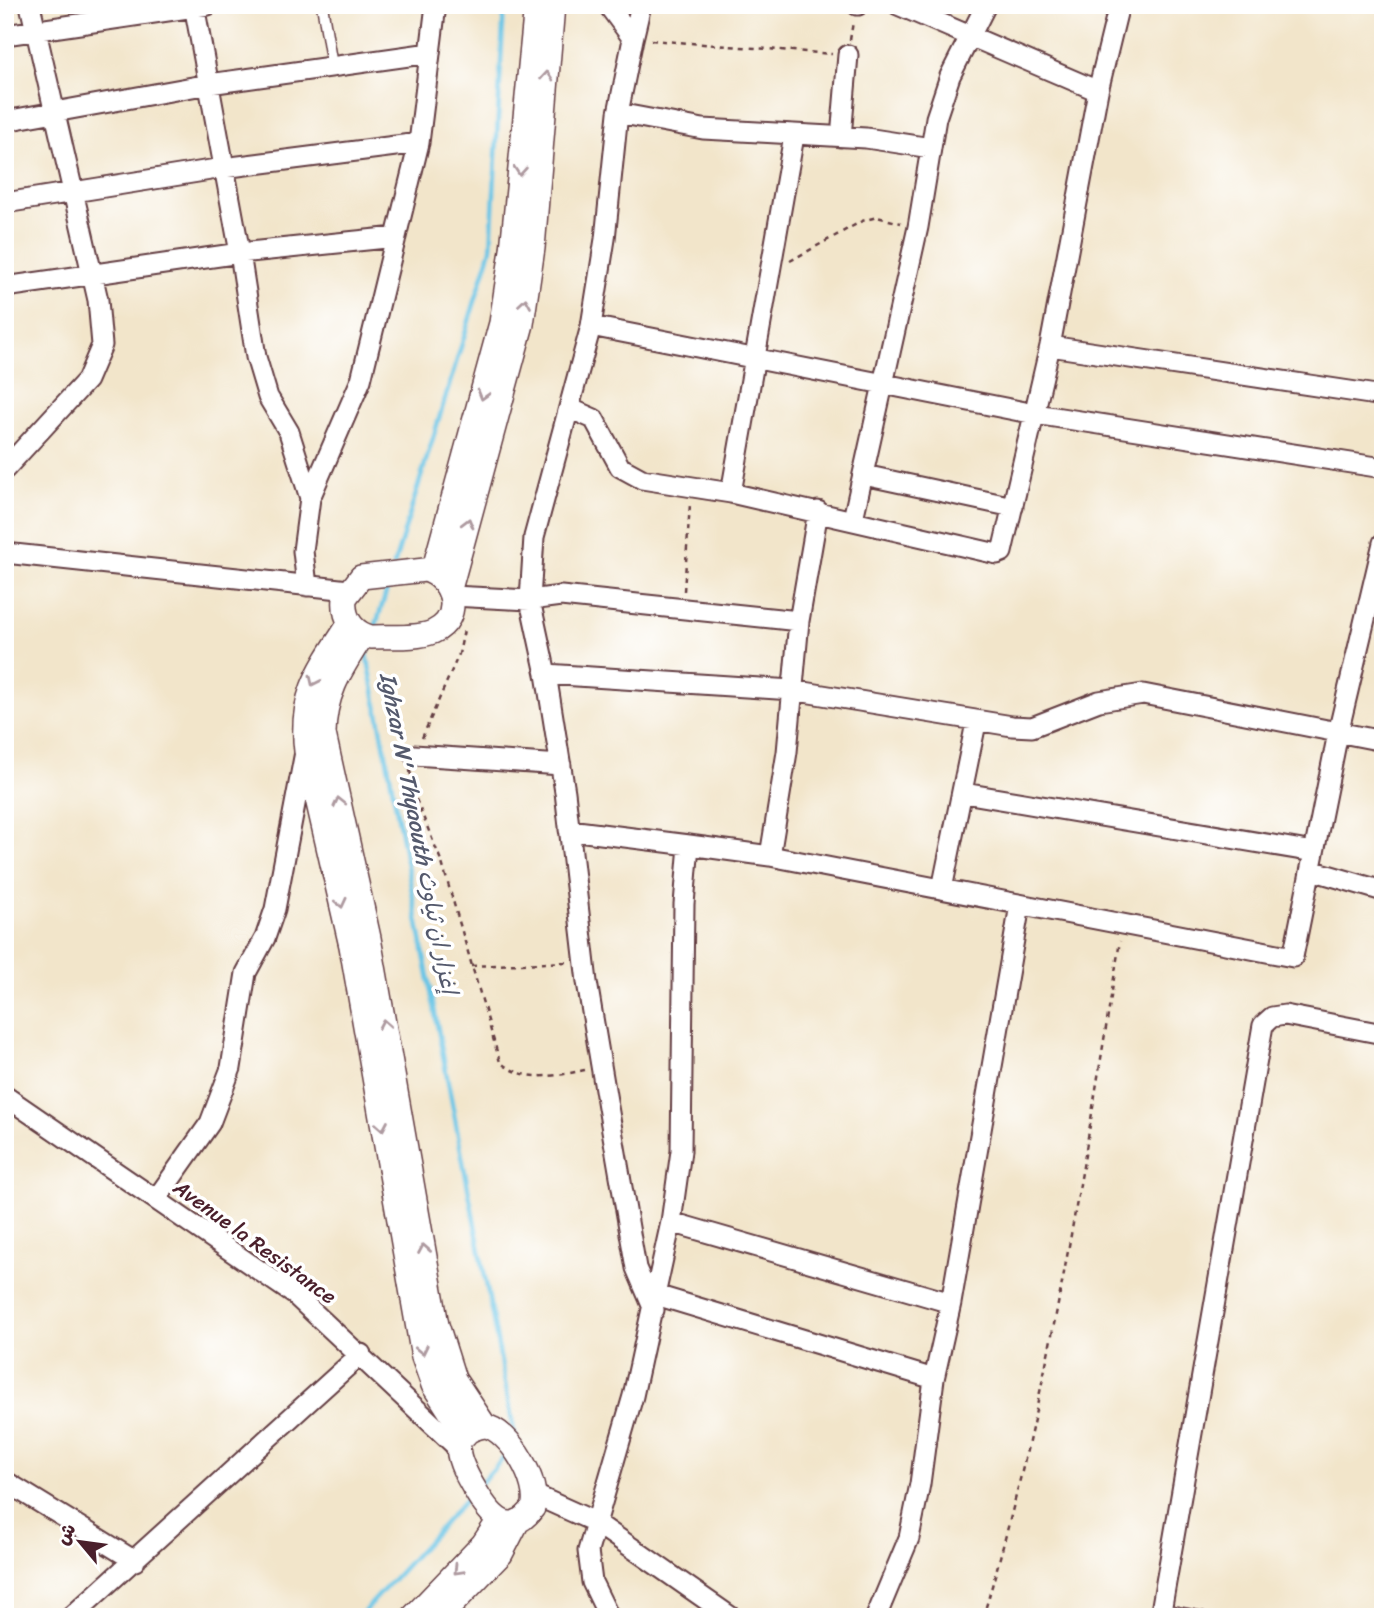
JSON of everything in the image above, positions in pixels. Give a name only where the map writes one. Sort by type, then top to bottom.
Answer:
[{"type":"street","points":[[5,470],[67,404],[97,363],[103,334],[93,272],[30,5]]},
{"type":"street","points":[[307,586],[303,551],[310,498],[361,380],[419,143],[436,5]]},
{"type":"street","points":[[433,572],[501,323],[512,250],[536,5]]},
{"type":"street","points":[[553,5],[533,248],[522,324],[451,593],[451,613],[435,631],[371,637],[356,629],[344,607],[349,590],[361,577],[369,574],[425,570],[433,572],[451,593],[530,600],[561,596],[799,621]]},
{"type":"street","points":[[608,5],[633,40]]},
{"type":"street","points":[[641,5],[618,113],[605,239],[591,326],[534,537],[530,600],[561,765],[584,961],[636,1268],[655,1302],[934,1379]]},
{"type":"street","points":[[898,5],[1098,91]]},
{"type":"street","points":[[853,519],[918,226],[942,98],[986,5]]},
{"type":"street","points":[[5,35],[199,6],[209,84],[256,357],[268,397],[289,432],[310,498]]},
{"type":"street","points":[[569,408],[594,419],[620,467],[650,482],[731,493],[818,511],[997,554],[1005,547],[1050,346],[1113,7]]},
{"type":"street","points":[[5,121],[209,84],[430,53]]},
{"type":"street","points":[[841,137],[848,55]]},
{"type":"street","points":[[618,113],[703,129],[841,137],[931,148]]},
{"type":"street","points":[[731,493],[794,136]]},
{"type":"street","points":[[5,204],[223,168],[419,143]]},
{"type":"street","points":[[5,287],[93,272],[240,253],[396,237]]},
{"type":"street","points":[[591,326],[1035,414],[1383,468]]},
{"type":"street","points":[[1050,346],[1383,396]]},
{"type":"street","points":[[864,475],[1013,507]]},
{"type":"street","points":[[771,856],[787,752],[799,621],[818,511]]},
{"type":"street","points":[[569,830],[771,856],[1293,957],[1338,733],[1382,547]]},
{"type":"street","points":[[5,553],[349,590]]},
{"type":"street","points":[[356,629],[317,673],[306,697],[302,724],[351,946],[423,1357],[433,1385],[474,1441],[534,1489],[595,1522],[731,1617]]},
{"type":"street","points":[[356,629],[333,681],[326,707],[324,734],[369,938],[437,1325],[502,1518],[501,1554],[440,1617]]},
{"type":"street","points":[[546,674],[792,690],[976,723],[1032,727],[1098,701],[1143,694],[1383,740]]},
{"type":"street","points":[[942,889],[964,793],[976,723]]},
{"type":"street","points":[[157,1198],[210,1123],[231,1068],[246,973],[265,938],[275,909],[306,751]]},
{"type":"street","points":[[414,755],[561,765]]},
{"type":"street","points":[[964,793],[1312,861],[1383,891]]},
{"type":"street","points":[[609,1617],[588,1568],[589,1539],[633,1396],[671,1222],[681,1151],[684,904],[689,845]]},
{"type":"street","points":[[876,1617],[909,1538],[929,1434],[934,1379],[951,1303],[1020,905]]},
{"type":"street","points":[[1160,1613],[1263,1025],[1272,1017],[1285,1015],[1383,1034]]},
{"type":"street","name":"Avenue la Resistance","points":[[5,1096],[295,1295],[362,1354],[474,1441]]},
{"type":"street","points":[[671,1222],[951,1303]]},
{"type":"street","points":[[71,1617],[362,1354]]},
{"type":"street","points":[[5,1480],[135,1561]]},
{"type":"street","points":[[413,1617],[483,1544],[502,1518],[533,1508],[534,1489]]},
{"type":"lane","points":[[322,5],[331,66]]},
{"type":"lane","points":[[1160,1613],[1203,1617]]},
{"type":"path","points":[[633,40],[848,55],[858,5]]},
{"type":"path","points":[[768,275],[862,221],[877,218],[918,226]]},
{"type":"path","points":[[683,608],[692,488]]},
{"type":"path","points":[[465,629],[459,654],[414,755],[411,783],[442,863],[494,1049],[500,1062],[509,1070],[536,1077],[601,1067]]},
{"type":"path","points":[[983,1617],[1014,1511],[1045,1378],[1069,1258],[1122,925]]},
{"type":"path","points":[[471,966],[584,961]]},
{"type":"waterway","name":"Ighzar N' Thyaouth إغزار ان ثياوث","points":[[394,565],[491,249],[504,5]]},
{"type":"waterway","name":"Ighzar N' Thyaouth إغزار ان ثياوث","points":[[375,628],[390,580]]},
{"type":"waterway","name":"Ighzar N' Thyaouth إغزار ان ثياوث","points":[[370,643],[367,654],[515,1436]]},
{"type":"waterway","name":"Ighzar N' Thyaouth إغزار ان ثياوث","points":[[480,1484],[509,1452]]},
{"type":"waterway","name":"Ighzar N' Thyaouth إغزار ان ثياوث","points":[[359,1617],[469,1496]]}]
